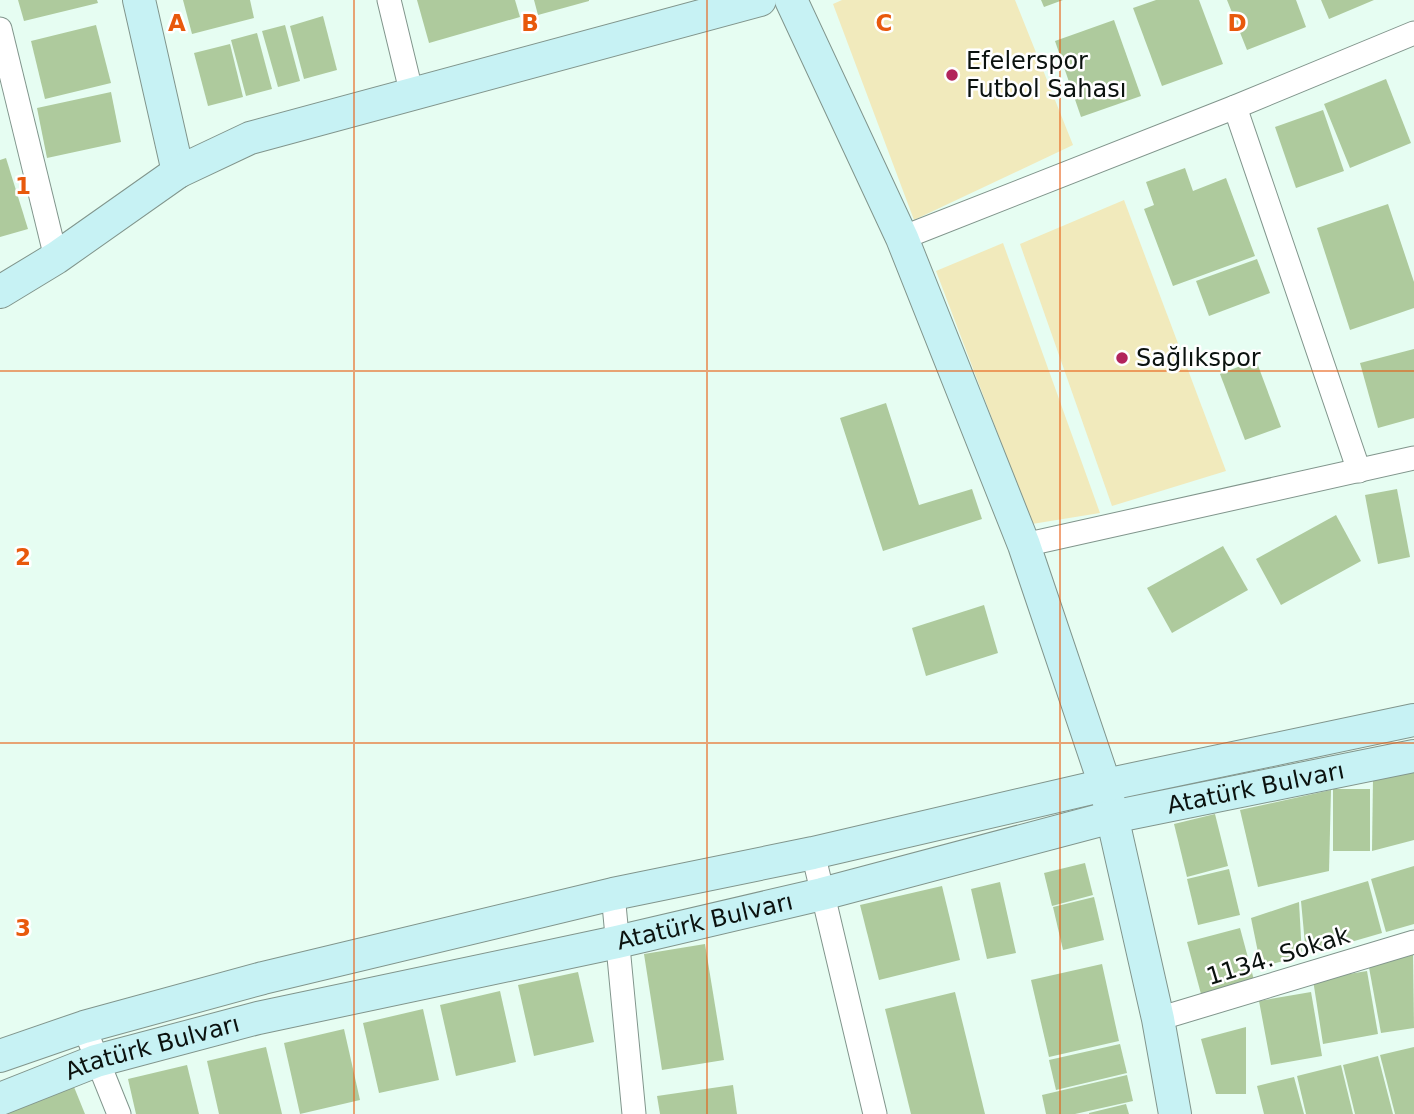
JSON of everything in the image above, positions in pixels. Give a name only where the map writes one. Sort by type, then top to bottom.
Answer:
[{"type":"main road","points":[[139,0],[178,172]]},
{"type":"main road","points":[[0,292],[56,258],[178,172],[250,138],[760,0]]},
{"type":"main road","points":[[791,0],[902,238],[1024,545],[1105,785],[1157,1019],[1175,1114]]},
{"type":"main road","name":"Atatürk Bulvarı","points":[[0,1056],[84,1027],[263,978],[613,894],[813,853],[1105,785],[1414,720]]},
{"type":"main road","name":"Atatürk Bulvarı","points":[[0,1099],[96,1061],[258,1018],[617,942],[822,894],[1112,817],[1414,756]]},
{"type":"street","points":[[390,0],[412,95]]},
{"type":"street","points":[[0,29],[56,258]]},
{"type":"street","points":[[902,238],[1235,107],[1414,33]]},
{"type":"street","points":[[1235,107],[1359,471]]},
{"type":"street","points":[[1024,545],[1414,458]]},
{"type":"street","points":[[813,853],[875,1114]]},
{"type":"street","points":[[613,894],[634,1114]]},
{"type":"street","name":"1134. Sokak","points":[[1157,1019],[1414,942]]},
{"type":"street","points":[[84,1027],[119,1114]]},
{"type":"shaded area","name":"Efelerspor Futbol Sahası","points":[[842,0],[1015,0],[1073,145],[914,220],[833,4]]},
{"type":"shaded area","name":"Sağlıkspor","points":[[1124,200],[1226,471],[1112,506],[1020,244]]},
{"type":"shaded area","points":[[1003,243],[1100,513],[1032,524],[936,271]]},
{"type":"building","points":[[18,0],[97,0],[98,3],[24,21]]},
{"type":"building","points":[[183,0],[250,0],[254,18],[192,34]]},
{"type":"building","points":[[417,0],[515,0],[520,17],[429,43]]},
{"type":"building","points":[[534,0],[589,0],[589,1],[538,15]]},
{"type":"building","points":[[1041,0],[1063,0],[1044,7]]},
{"type":"building","points":[[1156,0],[1199,0],[1223,64],[1162,86],[1133,8]]},
{"type":"building","points":[[1227,0],[1296,0],[1306,27],[1247,50]]},
{"type":"building","points":[[1321,0],[1374,0],[1329,19]]},
{"type":"building","points":[[323,16],[337,70],[304,79],[290,26]]},
{"type":"building","points":[[1114,20],[1141,96],[1081,117],[1055,41]]},
{"type":"building","points":[[96,25],[111,83],[45,99],[31,41]]},
{"type":"building","points":[[285,25],[300,81],[278,87],[262,31]]},
{"type":"building","points":[[257,33],[272,89],[246,96],[231,40]]},
{"type":"building","points":[[230,44],[243,97],[208,106],[194,53]]},
{"type":"building","points":[[1386,79],[1411,143],[1350,168],[1324,104]]},
{"type":"building","points":[[111,92],[121,142],[47,158],[37,108]]},
{"type":"building","points":[[1323,110],[1344,171],[1296,188],[1275,127]]},
{"type":"building","points":[[6,158],[28,229],[0,237],[0,160]]},
{"type":"building","points":[[1185,168],[1193,191],[1226,178],[1255,256],[1173,286],[1144,209],[1154,205],[1146,182]]},
{"type":"building","points":[[1388,204],[1414,282],[1414,308],[1350,330],[1317,228]]},
{"type":"building","points":[[1257,259],[1270,293],[1209,316],[1196,281]]},
{"type":"building","points":[[1414,349],[1414,418],[1378,428],[1360,363]]},
{"type":"building","points":[[1256,360],[1281,427],[1245,440],[1220,374]]},
{"type":"building","points":[[886,403],[919,505],[972,489],[982,519],[883,551],[840,418]]},
{"type":"building","points":[[1397,489],[1410,557],[1378,564],[1365,495]]},
{"type":"building","points":[[1336,515],[1361,561],[1281,605],[1256,559]]},
{"type":"building","points":[[1223,546],[1248,590],[1172,633],[1147,588]]},
{"type":"building","points":[[984,605],[998,653],[926,676],[912,628]]},
{"type":"building","points":[[1414,772],[1414,840],[1372,851],[1373,778]]},
{"type":"building","points":[[1333,789],[1370,789],[1370,851],[1333,851]]},
{"type":"building","points":[[1331,790],[1329,871],[1258,887],[1240,810]]},
{"type":"building","points":[[1215,814],[1228,866],[1187,877],[1174,824]]},
{"type":"building","points":[[1085,863],[1093,895],[1052,906],[1044,873]]},
{"type":"building","points":[[1414,866],[1414,924],[1386,932],[1371,879]]},
{"type":"building","points":[[1229,869],[1240,915],[1198,925],[1187,879]]},
{"type":"building","points":[[1368,881],[1382,933],[1306,955],[1301,901]]},
{"type":"building","points":[[1000,882],[1016,953],[987,959],[971,889]]},
{"type":"building","points":[[942,886],[960,960],[879,980],[860,905]]},
{"type":"building","points":[[1094,897],[1104,940],[1063,950],[1053,907]]},
{"type":"building","points":[[1299,902],[1302,956],[1261,967],[1251,918]]},
{"type":"building","points":[[1240,928],[1254,980],[1201,994],[1187,942]]},
{"type":"building","points":[[705,944],[724,1060],[662,1070],[644,954]]},
{"type":"building","points":[[1413,953],[1414,1028],[1381,1033],[1368,962]]},
{"type":"building","points":[[1102,964],[1119,1041],[1049,1057],[1031,980]]},
{"type":"building","points":[[1367,971],[1378,1034],[1323,1044],[1313,980]]},
{"type":"building","points":[[578,972],[594,1042],[534,1056],[518,985]]},
{"type":"building","points":[[500,991],[516,1062],[456,1076],[440,1005]]},
{"type":"building","points":[[955,992],[985,1114],[911,1114],[885,1009]]},
{"type":"building","points":[[1311,992],[1322,1056],[1271,1065],[1259,1001]]},
{"type":"building","points":[[423,1009],[439,1080],[379,1093],[363,1023]]},
{"type":"building","points":[[1246,1027],[1246,1094],[1216,1094],[1201,1039]]},
{"type":"building","points":[[344,1029],[360,1100],[300,1114],[284,1043]]},
{"type":"building","points":[[1120,1044],[1127,1073],[1056,1090],[1049,1060]]},
{"type":"building","points":[[266,1047],[282,1114],[219,1114],[207,1061]]},
{"type":"building","points":[[1414,1047],[1414,1114],[1395,1114],[1380,1055]]},
{"type":"building","points":[[1378,1056],[1393,1114],[1355,1114],[1343,1065]]},
{"type":"building","points":[[187,1065],[199,1114],[136,1114],[128,1079]]},
{"type":"building","points":[[1341,1065],[1353,1114],[1306,1114],[1297,1076]]},
{"type":"building","points":[[1127,1075],[1133,1101],[1075,1114],[1046,1114],[1042,1095]]},
{"type":"building","points":[[1294,1077],[1304,1114],[1264,1114],[1257,1086]]},
{"type":"building","points":[[733,1085],[737,1114],[660,1114],[657,1096]]},
{"type":"building","points":[[74,1087],[85,1114],[5,1114]]},
{"type":"building","points":[[1126,1104],[1129,1114],[1089,1114],[1089,1113]]},
{"type":"place","name":"Efelerspor Futbol Sahası","points":[[952,75]]},
{"type":"place","name":"Sağlıkspor","points":[[1122,358]]}]
